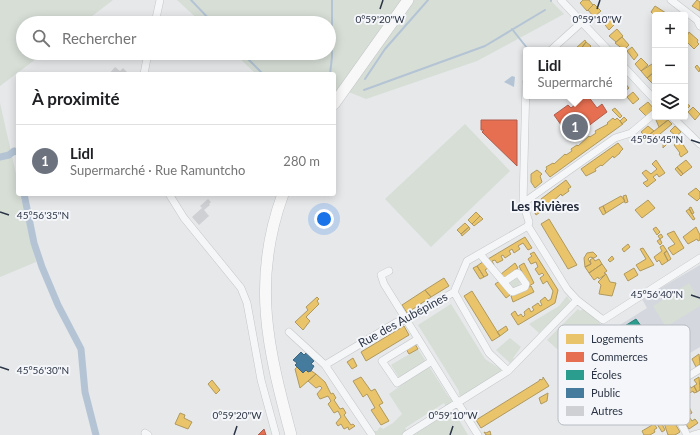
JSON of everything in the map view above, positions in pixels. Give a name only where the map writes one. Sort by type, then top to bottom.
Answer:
[{"type":"main road","points":[[336,101],[408,0]]},
{"type":"main road","points":[[282,196],[267,257],[264,284],[265,308],[274,371],[291,435]]},
{"type":"street","points":[[157,16],[160,0]]},
{"type":"street","points":[[562,0],[605,47]]},
{"type":"street","points":[[671,0],[697,20],[700,26]]},
{"type":"street","points":[[554,47],[582,22]]},
{"type":"street","points":[[144,72],[147,60]]},
{"type":"street","points":[[627,70],[652,97]]},
{"type":"street","points":[[526,99],[523,203],[529,222],[528,226],[567,289],[577,300],[603,320],[700,258]]},
{"type":"street","points":[[523,203],[615,138],[631,133],[652,116]]},
{"type":"street","points":[[675,120],[700,144]]},
{"type":"street","points":[[170,196],[184,218],[241,288],[247,303],[261,380],[276,435]]},
{"type":"street","name":"Rue des Aubépines","points":[[325,365],[397,322],[406,320],[454,292],[467,261],[528,226]]},
{"type":"street","points":[[480,254],[490,268],[504,282]]},
{"type":"street","points":[[389,271],[381,275],[384,284],[478,435]]},
{"type":"street","points":[[454,292],[489,352],[508,371]]},
{"type":"street","points":[[406,435],[508,371],[577,300]]},
{"type":"street","points":[[289,332],[325,365],[372,435]]},
{"type":"street","points":[[418,339],[382,361],[397,383],[432,361]]},
{"type":"street","points":[[690,375],[700,369]]},
{"type":"street","points":[[682,425],[687,435]]},
{"type":"street","points":[[693,435],[700,433]]},
{"type":"shaded area","points":[[0,0],[113,0],[92,16],[16,16],[16,60],[35,60],[19,72],[16,72],[16,74],[0,86]]},
{"type":"shaded area","points":[[177,0],[550,0],[564,14],[477,61],[366,99],[339,88],[336,92],[336,72],[254,72],[241,60],[336,60],[336,16],[194,16]]},
{"type":"shaded area","points":[[0,103],[16,174],[16,196],[20,196],[36,262],[0,277]]},
{"type":"shaded area","points":[[465,124],[510,171],[431,247],[385,199]]},
{"type":"shaded area","points":[[700,265],[700,347],[690,353],[690,325],[620,325],[647,308],[642,299]]},
{"type":"shaded area","points":[[513,278],[517,278],[519,279],[519,287],[513,288],[510,285],[510,281]]},
{"type":"shaded area","points":[[689,283],[700,301],[700,306],[669,325],[665,325],[653,306]]},
{"type":"shaded area","points":[[567,296],[571,302],[539,333],[529,324],[559,306]]},
{"type":"shaded area","points":[[451,304],[485,359],[502,370],[497,378],[462,400],[459,391],[418,325]]},
{"type":"shaded area","points":[[578,309],[580,311],[583,309],[601,325],[562,325]]},
{"type":"shaded area","points":[[558,329],[558,348],[547,340]]},
{"type":"shaded area","points":[[510,338],[521,347],[510,363],[496,350]]},
{"type":"shaded area","points":[[418,349],[448,396],[456,404],[447,409],[444,403],[405,428],[409,433],[406,435],[376,435],[373,431],[377,431],[380,427],[383,429],[393,423],[402,414],[389,394],[403,384],[391,365]]},
{"type":"shaded area","points":[[453,410],[468,435],[412,435]]},
{"type":"water","points":[[512,76],[515,77],[514,87],[504,82]]},
{"type":"building: Logements","points":[[583,0],[589,0],[593,5],[587,11],[580,3]]},
{"type":"building: Logements","points":[[697,0],[700,2],[700,11],[692,6]]},
{"type":"building: Logements","points":[[594,4],[601,11],[594,17],[588,10]]},
{"type":"building: Logements","points":[[655,6],[664,12],[652,13],[651,12]]},
{"type":"building: Logements","points":[[609,15],[616,23],[609,30],[602,21]]},
{"type":"building: Logements","points":[[617,29],[623,36],[616,42],[609,36]]},
{"type":"building: Logements","points":[[689,32],[698,40],[697,42],[699,44],[694,49],[688,43]]},
{"type":"building: Logements","points":[[622,37],[629,45],[627,47],[620,47],[615,43]]},
{"type":"building: Logements","points":[[585,40],[586,42],[582,47],[577,47]]},
{"type":"building: Logements","points":[[586,42],[591,46],[590,47],[582,47]]},
{"type":"building: Logements","points":[[632,47],[638,55],[634,60],[627,51]]},
{"type":"building: Logements","points":[[641,58],[648,65],[641,71],[635,64]]},
{"type":"building: Logements","points":[[652,64],[652,74],[647,78],[641,71]]},
{"type":"building: Logements","points":[[697,65],[700,69],[699,72],[695,67]]},
{"type":"building: Logements","points":[[652,74],[652,83],[647,78]]},
{"type":"building: Logements","points":[[633,92],[639,99],[633,104],[627,97]]},
{"type":"building: Logements","points":[[648,102],[652,107],[652,111],[646,116],[639,109]]},
{"type":"building: Logements","points":[[693,107],[700,114],[695,120],[688,112]]},
{"type":"building: Logements","points":[[615,108],[622,116],[620,118],[612,110]]},
{"type":"building: Logements","points":[[624,117],[627,120],[622,124],[620,121]]},
{"type":"building: Logements","points":[[613,118],[615,120],[617,118],[623,124],[550,177],[545,171],[547,169],[546,167],[553,163],[554,164],[565,154],[566,155],[572,151],[571,149],[577,145],[578,146],[589,136],[590,137],[596,133],[595,131],[608,124],[607,123]]},
{"type":"building: Logements","points":[[656,120],[668,120],[659,127]]},
{"type":"building: Logements","points":[[668,120],[672,124],[648,144],[644,139]]},
{"type":"building: Logements","points":[[648,126],[654,131],[646,137],[641,132]]},
{"type":"building: Logements","points":[[675,126],[681,132],[676,136],[670,131]]},
{"type":"building: Logements","points":[[668,138],[670,141],[663,148],[663,143]]},
{"type":"building: Logements","points":[[680,140],[688,152],[681,157],[674,145]]},
{"type":"building: Logements","points":[[618,143],[623,149],[620,153],[614,158],[613,156],[602,166],[601,165],[595,169],[596,171],[586,176],[581,169]]},
{"type":"building: Logements","points":[[656,160],[665,173],[659,177],[657,174],[653,177],[656,180],[647,187],[643,183],[648,180],[642,173],[646,170],[651,174],[657,169],[652,164]]},
{"type":"building: Logements","points":[[686,160],[692,167],[683,174],[677,167]]},
{"type":"building: Logements","points":[[677,167],[683,174],[681,176],[675,169]]},
{"type":"building: Logements","points":[[537,170],[542,174],[540,176],[542,182],[535,188],[531,182],[531,174]]},
{"type":"building: Logements","points":[[566,180],[571,187],[568,189],[569,191],[562,196],[561,194],[550,204],[549,203],[546,205],[541,199]]},
{"type":"building: Logements","points":[[696,188],[700,192],[700,198],[697,201],[688,194]]},
{"type":"building: Logements","points":[[626,195],[628,202],[625,203],[623,196]]},
{"type":"building: Logements","points":[[621,196],[625,201],[606,213],[603,206]]},
{"type":"building: Logements","points":[[648,200],[655,208],[642,218],[635,210]]},
{"type":"building: Logements","points":[[543,204],[546,208],[536,215],[534,211]]},
{"type":"building: Logements","points":[[603,206],[606,213],[603,215],[599,208]]},
{"type":"building: Logements","points":[[691,207],[694,213],[692,214],[689,208]]},
{"type":"building: Logements","points":[[689,209],[695,219],[693,220],[686,211]]},
{"type":"building: Logements","points":[[476,212],[480,216],[472,224],[468,220]]},
{"type":"building: Logements","points":[[480,216],[483,219],[474,226],[472,224]]},
{"type":"building: Logements","points":[[549,219],[577,265],[568,269],[541,224]]},
{"type":"building: Logements","points":[[465,223],[469,227],[461,234],[457,230]]},
{"type":"building: Logements","points":[[469,227],[470,229],[462,236],[461,234]]},
{"type":"building: Logements","points":[[656,227],[660,232],[657,235],[653,229]]},
{"type":"building: Logements","points":[[696,227],[700,235],[700,240],[698,241],[697,239],[688,244],[683,237]]},
{"type":"building: Logements","points":[[674,231],[684,248],[673,255],[668,248],[675,244],[667,234]]},
{"type":"building: Logements","points":[[661,234],[663,237],[660,239],[658,236]]},
{"type":"building: Logements","points":[[525,237],[532,248],[528,250],[523,243],[518,246],[520,249],[514,253],[512,249],[509,251],[511,254],[505,258],[503,255],[501,256],[503,260],[497,263],[495,260],[492,261],[494,265],[492,266],[488,259]]},
{"type":"building: Logements","points":[[660,239],[662,243],[660,245],[657,241]]},
{"type":"building: Logements","points":[[628,244],[630,247],[624,252],[622,249]]},
{"type":"building: Logements","points":[[663,245],[667,251],[664,253],[668,261],[662,265],[659,260],[657,262],[654,257],[662,251],[660,247]]},
{"type":"building: Logements","points":[[643,248],[654,265],[640,271],[636,265],[646,259],[640,249]]},
{"type":"building: Logements","points":[[667,251],[671,259],[668,261],[664,253]]},
{"type":"building: Logements","points":[[534,252],[558,290],[555,303],[518,325],[511,314],[515,311],[518,316],[521,314],[523,317],[525,315],[524,312],[529,308],[531,312],[534,310],[532,307],[538,303],[540,306],[542,305],[540,301],[545,297],[548,301],[551,299],[553,291],[547,281],[543,284],[540,278],[544,275],[542,273],[539,275],[535,269],[538,267],[536,262],[531,264],[528,259],[532,256],[530,254]]},
{"type":"building: Logements","points":[[593,252],[597,256],[594,258],[590,257],[588,259],[591,264],[585,267],[584,258],[587,253]]},
{"type":"building: Logements","points":[[612,256],[614,259],[610,262],[608,260]]},
{"type":"building: Logements","points":[[593,258],[595,261],[599,259],[602,264],[589,273],[585,267],[591,264],[590,260]]},
{"type":"building: Logements","points":[[484,261],[488,268],[485,270],[488,275],[484,277],[477,266]]},
{"type":"building: Logements","points":[[515,263],[518,268],[504,278],[501,274]]},
{"type":"building: Logements","points":[[524,263],[534,283],[529,286],[519,266]]},
{"type":"building: Logements","points":[[602,264],[607,271],[604,273],[606,274],[599,279],[598,277],[594,280],[589,273]]},
{"type":"building: Logements","points":[[477,266],[484,277],[480,279],[473,268]]},
{"type":"building: Logements","points":[[634,268],[638,275],[628,281],[624,274]]},
{"type":"building: Logements","points":[[606,274],[610,282],[616,283],[612,296],[599,294],[601,285],[598,282]]},
{"type":"building: Logements","points":[[444,278],[449,286],[431,297],[425,290]]},
{"type":"building: Logements","points":[[500,281],[510,295],[506,298],[495,284]]},
{"type":"building: Logements","points":[[531,286],[534,292],[513,302],[511,296]]},
{"type":"building: Logements","points":[[425,290],[431,297],[407,313],[402,305]]},
{"type":"building: Logements","points":[[472,291],[500,336],[492,341],[464,296]]},
{"type":"building: Logements","points":[[317,297],[319,299],[317,301],[319,304],[306,317],[310,321],[303,330],[295,322],[308,310],[306,307]]},
{"type":"building: Logements","points":[[404,326],[409,335],[366,361],[361,352]]},
{"type":"building: Logements","points":[[506,326],[508,330],[500,336],[497,332]]},
{"type":"building: Logements","points":[[415,344],[418,349],[409,354],[406,349]]},
{"type":"building: Logements","points":[[699,354],[700,364],[696,367],[692,359]]},
{"type":"building: Logements","points":[[353,358],[357,366],[352,369],[347,362]]},
{"type":"building: Logements","points":[[297,367],[303,373],[306,370],[308,372],[310,370],[316,374],[300,388],[295,369]]},
{"type":"building: Logements","points":[[316,374],[325,382],[331,394],[333,393],[336,398],[334,400],[340,409],[343,408],[346,413],[344,415],[351,425],[353,424],[355,426],[349,430],[348,427],[344,429],[341,424],[338,426],[336,423],[341,417],[338,411],[334,413],[328,404],[331,401],[328,396],[320,399],[317,394],[322,388],[320,386],[316,388],[308,381]]},
{"type":"building: Logements","points":[[361,377],[371,391],[375,389],[383,403],[379,405],[389,421],[381,425],[371,410],[375,408],[367,394],[363,397],[353,381]]},
{"type":"building: Logements","points":[[543,377],[549,386],[481,428],[476,420],[540,379],[543,379]]},
{"type":"building: Logements","points":[[699,377],[700,390],[697,392],[694,386],[697,384],[694,380]]},
{"type":"building: Logements","points":[[212,380],[220,390],[216,394],[208,384]]},
{"type":"building: Logements","points":[[690,386],[691,388],[694,386],[697,392],[694,393],[693,391],[690,393]]},
{"type":"building: Logements","points":[[548,393],[547,401],[541,404],[539,398]]},
{"type":"building: Logements","points":[[180,413],[185,415],[184,418],[192,422],[188,429],[175,424]]},
{"type":"building: Logements","points":[[690,418],[692,421],[695,419],[698,423],[689,429],[686,425],[690,425]]},
{"type":"building: Logements","points":[[652,425],[655,425],[657,428],[654,430],[655,432],[650,435],[644,435],[642,431]]},
{"type":"building: Logements","points":[[658,425],[662,425],[665,430],[662,432]]},
{"type":"building: Logements","points":[[665,425],[676,425],[680,432],[675,435],[668,435]]},
{"type":"building: Logements","points":[[490,431],[491,435],[486,435],[484,432],[486,433]]},
{"type":"building: Commerces","points":[[582,99],[590,99],[597,108],[602,104],[607,112],[571,139],[554,115],[568,105],[571,108]]},
{"type":"building: Commerces","points":[[481,120],[517,120],[517,166],[482,132],[484,130],[481,130]]},
{"type":"building: Commerces","points":[[264,429],[266,435],[258,435]]},
{"type":"building: Écoles","points":[[636,319],[640,325],[626,325]]},
{"type":"building: Public","points":[[301,352],[304,355],[306,353],[314,361],[311,364],[314,366],[311,371],[308,372],[306,370],[303,373],[295,365],[297,363],[293,360]]},
{"type":"building: Autres","points":[[115,67],[120,71],[123,68],[127,72],[111,72]]},
{"type":"building: Autres","points":[[208,199],[211,202],[209,204],[210,205],[204,210],[209,216],[199,225],[192,217],[202,208],[200,206]]},
{"type":"waterway","points":[[191,0],[206,16]]},
{"type":"waterway","points":[[332,0],[332,16]]},
{"type":"waterway","points":[[365,79],[385,49],[428,0]]},
{"type":"waterway","points":[[364,90],[485,46],[545,10]]},
{"type":"waterway","points":[[512,29],[526,47]]},
{"type":"waterway","points":[[249,60],[261,72]]},
{"type":"waterway","points":[[330,72],[332,60]]},
{"type":"waterway","points":[[0,157],[16,152]]},
{"type":"waterway","points":[[24,196],[34,243],[42,267],[58,305],[81,349],[85,392],[96,435]]},
{"type":"place","name":"Lidl","points":[[575,127]]},
{"type":"district","name":"Les Rivières","points":[[545,206]]}]
